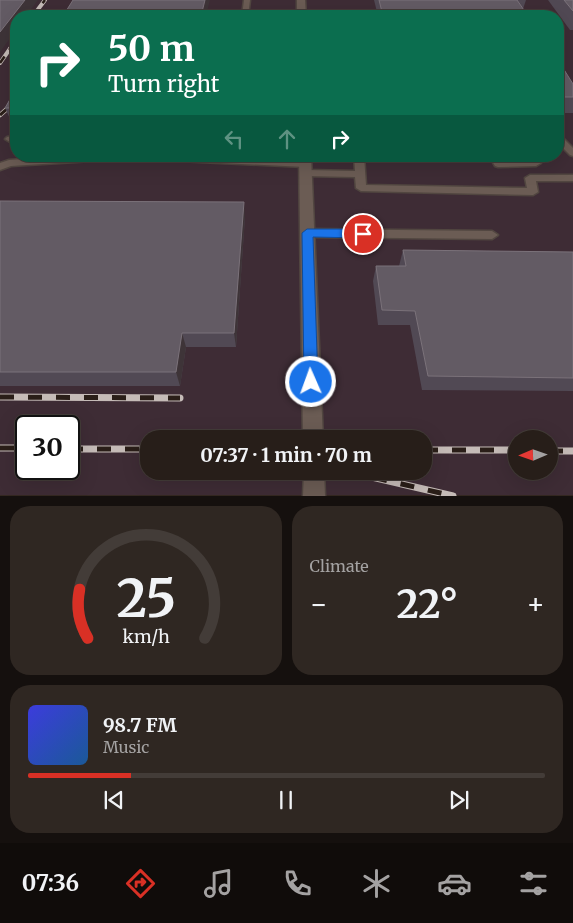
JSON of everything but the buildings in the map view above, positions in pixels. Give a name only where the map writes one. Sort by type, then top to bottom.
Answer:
[{"type":"street","points":[[305,164],[313,430]]},
{"type":"street","points":[[314,480],[314,496]]},
{"type":"lane","points":[[0,167],[9,163],[25,162]]},
{"type":"lane","points":[[264,162],[305,164],[361,174]]},
{"type":"lane","points":[[360,162],[361,188],[533,192],[530,178],[573,178]]},
{"type":"lane","points":[[497,162],[498,164],[508,164],[536,162]]},
{"type":"lane","points":[[307,233],[492,235]]},
{"type":"shaded area","points":[[0,0],[573,0],[573,495],[0,495]]},
{"type":"railway","points":[[38,10],[45,0]]},
{"type":"railway","points":[[0,63],[10,49]]},
{"type":"railway","points":[[0,115],[10,106]]},
{"type":"railway","points":[[0,397],[180,398]]},
{"type":"railway","points":[[0,448],[15,448]]},
{"type":"railway","points":[[80,449],[140,449]]},
{"type":"railway","points":[[432,450],[508,450]]},
{"type":"railway","points":[[558,451],[573,451]]},
{"type":"railway","points":[[385,480],[453,496]]},
{"type":"route","points":[[311,382],[307,233],[363,234]]}]
